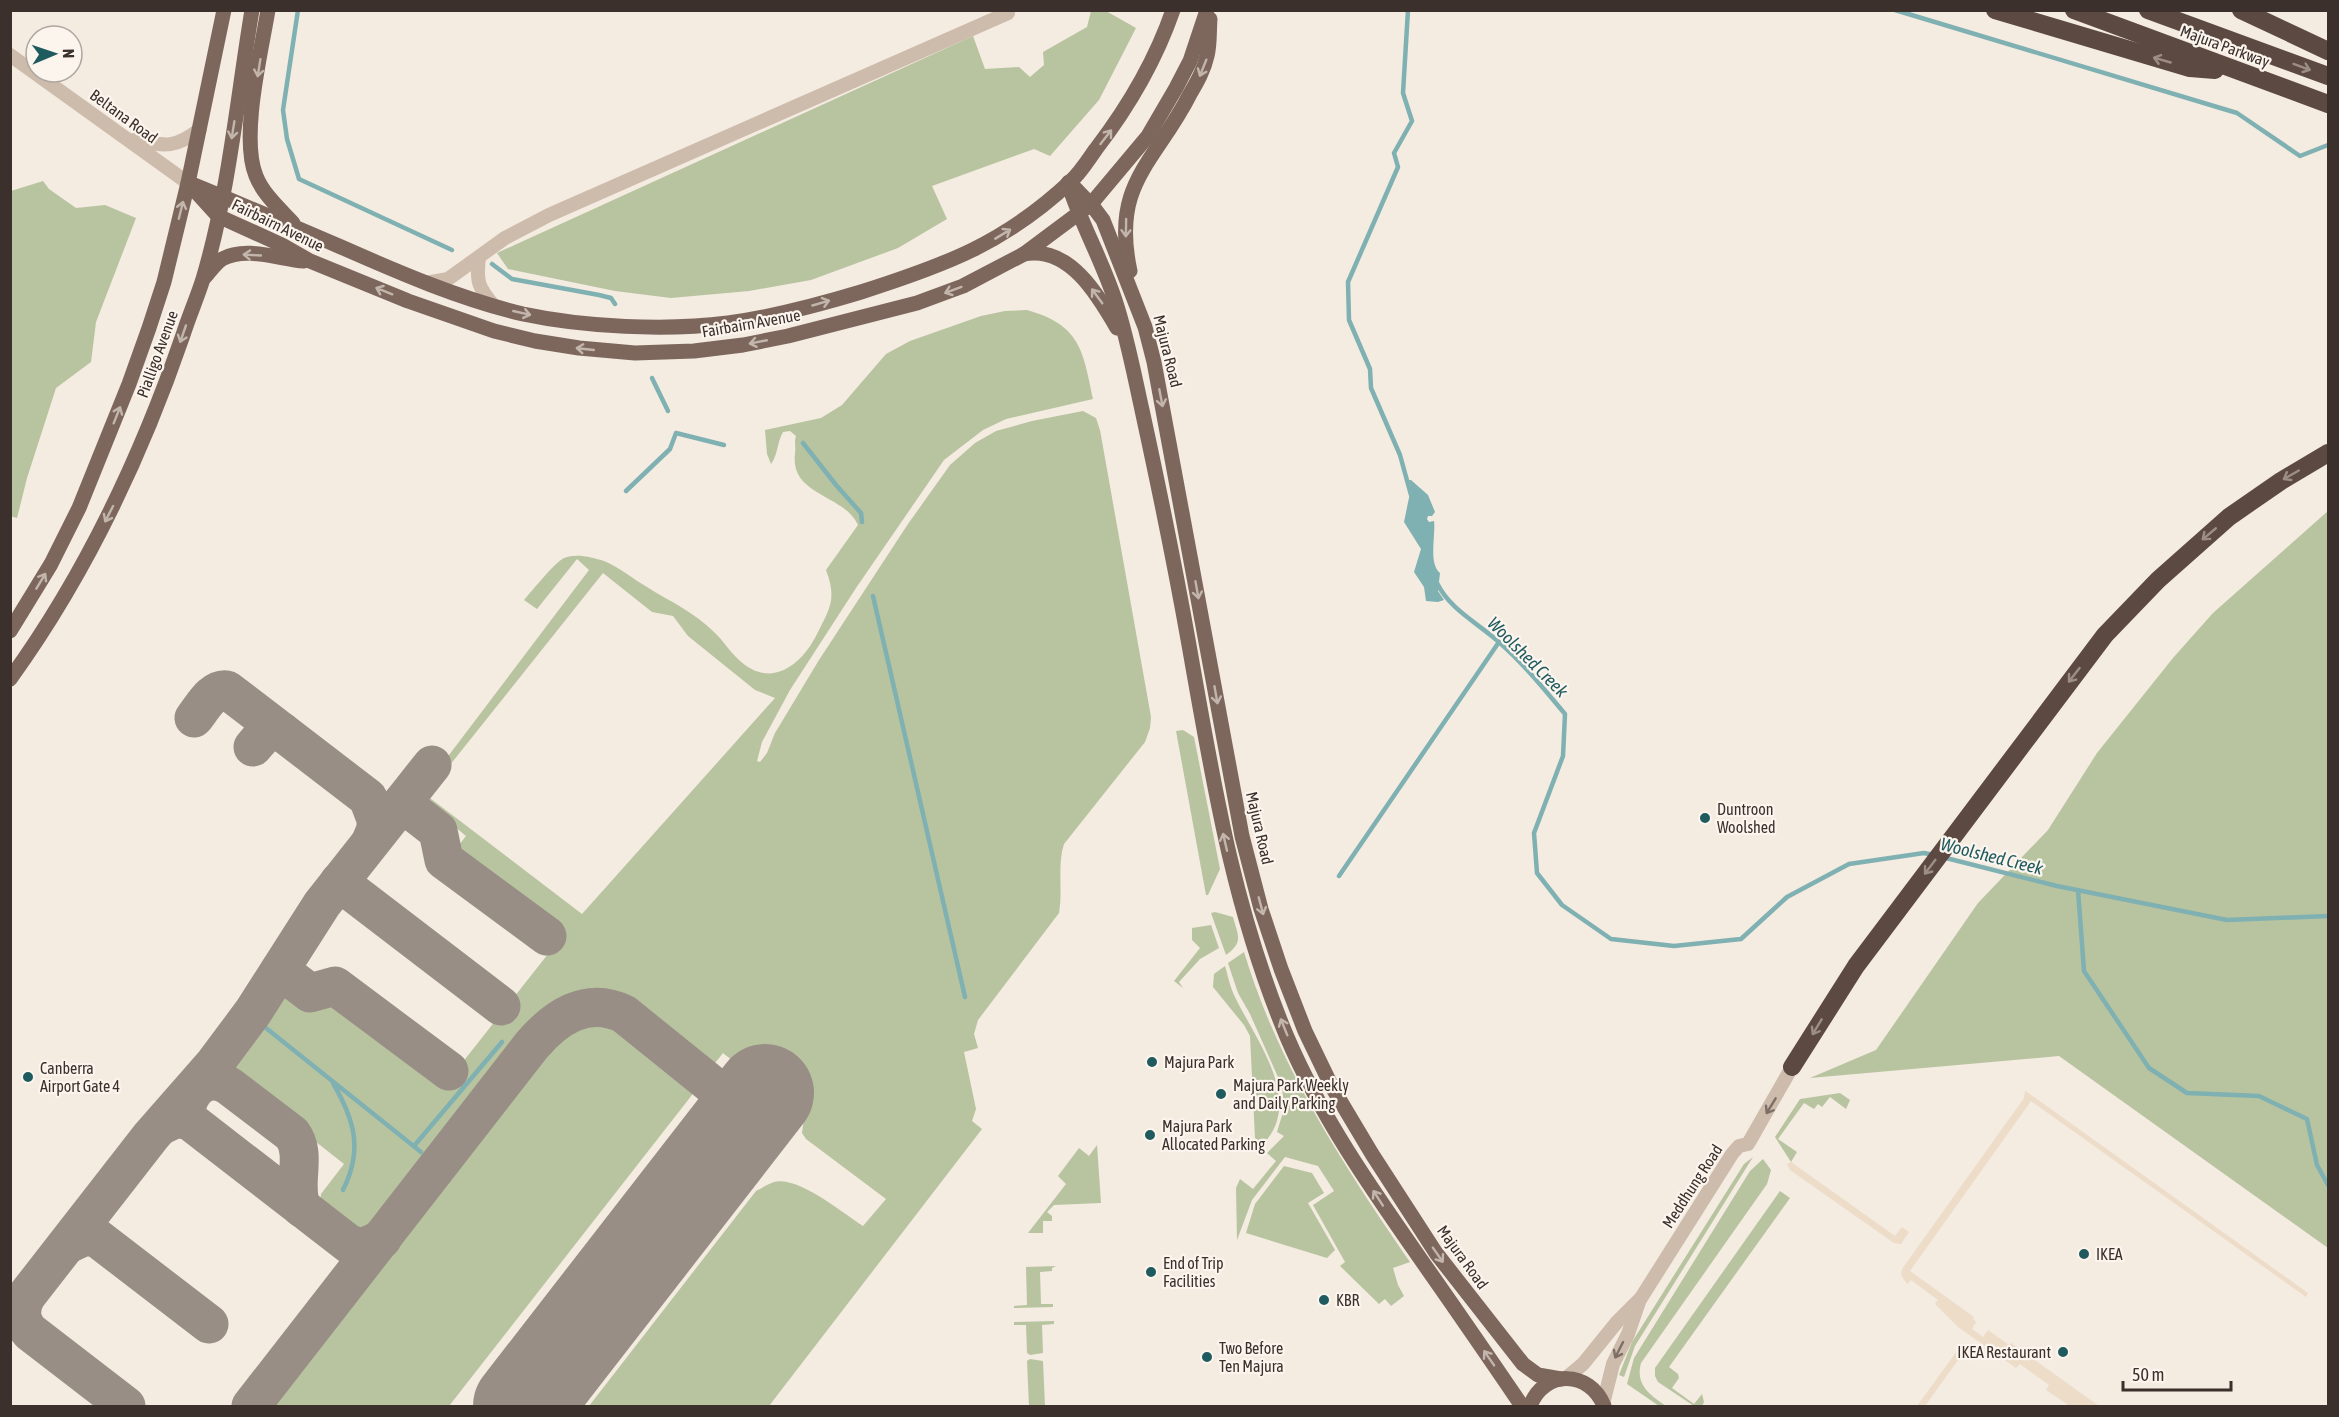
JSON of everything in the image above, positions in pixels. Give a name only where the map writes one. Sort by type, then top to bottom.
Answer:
[{"type":"highway","points":[[1995,10],[2190,68],[2241,73]]},
{"type":"highway","name":"Majura Parkway","points":[[2074,10],[2328,104]]},
{"type":"highway","name":"Majura Parkway","points":[[2148,10],[2328,76]]},
{"type":"highway","points":[[2241,10],[2328,51]]},
{"type":"highway","points":[[1792,1067],[1856,966],[2105,635],[2180,560],[2229,517],[2281,481],[2328,453]]},
{"type":"main road","name":"Pialligo Avenue","points":[[10,631],[51,564],[79,508],[125,394],[164,282],[200,129],[224,10]]},
{"type":"main road","name":"Pialligo Avenue","points":[[10,679],[37,642],[64,598],[113,507],[164,391],[203,279],[218,216],[252,10]]},
{"type":"main road","points":[[268,10],[249,146],[256,178],[276,205],[300,229]]},
{"type":"main road","name":"Fairbairn Avenue","points":[[188,183],[426,283],[524,314],[603,324],[681,326],[759,318],[853,294],[917,274],[964,256],[1016,226],[1080,172],[1130,104],[1158,49],[1173,10]]},
{"type":"main road","name":"Fairbairn Avenue","points":[[188,183],[218,216],[282,245],[310,261],[408,301],[494,331],[579,348],[635,352],[694,351],[743,345],[788,336],[917,303],[963,286],[1024,254],[1091,204],[1148,136],[1190,61],[1209,10]]},
{"type":"main road","points":[[1149,341],[1128,261],[1126,232],[1129,202],[1136,181],[1184,106],[1204,66],[1208,48],[1209,10]]},
{"type":"main road","points":[[1069,183],[1078,214],[1114,299],[1127,346],[1172,558],[1217,807],[1244,916],[1269,989],[1308,1081],[1342,1143],[1522,1407]]},
{"type":"main road","name":"Majura Road","points":[[1069,183],[1091,204],[1103,220],[1149,341],[1185,521],[1242,836],[1261,909],[1293,1000],[1332,1087],[1437,1254],[1522,1365],[1538,1375],[1573,1379],[1588,1385],[1595,1390],[1603,1405]]},
{"type":"main road","points":[[1024,254],[1040,253],[1054,257],[1084,279],[1100,298],[1127,346]]},
{"type":"main road","points":[[203,279],[221,260],[234,255],[256,254],[310,261]]},
{"type":"main road","points":[[1530,1407],[1538,1392],[1545,1386],[1563,1379]]},
{"type":"street","points":[[426,283],[448,279],[505,238],[549,214],[1008,13]]},
{"type":"street","name":"Beltana Road","points":[[10,55],[188,183]]},
{"type":"street","points":[[129,139],[158,144],[175,144],[184,141],[200,129]]},
{"type":"street","points":[[479,257],[477,278],[480,290],[494,306]]},
{"type":"street","name":"Meddhung Road","points":[[1603,1405],[1613,1364],[1628,1334],[1641,1298],[1732,1154],[1739,1146],[1748,1144],[1792,1067]]},
{"type":"street","name":"Meddhung Road","points":[[1563,1379],[1583,1364],[1617,1322],[1641,1298]]},
{"type":"green space","points":[[1091,11],[1106,11],[1136,28],[1099,100],[1050,156],[1034,149],[932,186],[947,219],[898,248],[811,280],[749,291],[671,298],[615,291],[508,269],[497,253],[973,36],[985,69],[1019,67],[1030,77],[1044,65],[1043,52],[1087,27]]},
{"type":"green space","points":[[43,181],[49,189],[76,208],[105,205],[136,218],[96,322],[91,362],[56,388],[27,478],[17,518],[10,516],[11,191]]},
{"type":"green space","points":[[1027,310],[1045,316],[1069,332],[1082,353],[1093,399],[1006,419],[983,430],[944,460],[856,588],[790,690],[762,742],[757,761],[760,762],[767,753],[775,733],[819,660],[908,524],[950,465],[975,443],[996,431],[1083,411],[1096,418],[1100,430],[1151,717],[1145,742],[1064,844],[1059,913],[978,1020],[974,1034],[978,1048],[964,1052],[976,1109],[972,1121],[982,1129],[769,1406],[589,1406],[756,1191],[774,1182],[796,1185],[820,1197],[863,1226],[886,1199],[806,1139],[802,1133],[804,1118],[723,1053],[708,1072],[626,1007],[606,1001],[577,1002],[549,1014],[391,1211],[386,1212],[366,1232],[357,1231],[320,1204],[321,1194],[344,1164],[221,1067],[282,984],[299,998],[312,1004],[319,1005],[331,996],[447,1082],[563,935],[455,850],[466,836],[418,796],[589,570],[577,559],[537,609],[524,600],[549,571],[564,558],[579,556],[594,558],[615,566],[698,618],[738,659],[750,668],[762,673],[784,670],[802,656],[817,634],[831,596],[826,570],[858,525],[842,507],[809,487],[801,478],[796,468],[796,436],[790,431],[783,432],[771,464],[767,454],[765,430],[821,418],[842,405],[886,354],[910,341],[981,316],[1005,311]],"holes":[[[603,573],[652,612],[673,616],[688,636],[755,690],[775,698],[582,914],[426,795]]]},
{"type":"green space","points":[[2328,511],[2328,1248],[2059,1056],[1810,1078],[1876,1050],[1978,903],[2048,830],[2097,753],[2173,658],[2213,613]]},
{"type":"green space","points":[[1183,730],[1194,737],[1220,869],[1208,895],[1206,895],[1176,731]]},
{"type":"green space","points":[[1211,913],[1233,917],[1237,929],[1237,942],[1226,955]]},
{"type":"green space","points":[[1211,925],[1219,948],[1200,959],[1179,982],[1183,988],[1174,981],[1200,948],[1192,940],[1192,928]]},
{"type":"green space","points":[[1244,952],[1258,994],[1294,1074],[1337,1151],[1410,1262],[1393,1268],[1404,1296],[1391,1306],[1385,1299],[1379,1304],[1340,1266],[1345,1262],[1313,1205],[1334,1191],[1318,1166],[1285,1157],[1252,1200],[1237,1240],[1236,1188],[1240,1179],[1253,1189],[1276,1161],[1267,1153],[1284,1136],[1277,1132],[1284,1109],[1282,1086],[1250,1014],[1238,993],[1228,963]]},
{"type":"green space","points":[[1225,966],[1233,993],[1264,1051],[1278,1090],[1279,1109],[1275,1127],[1263,1144],[1255,1138],[1250,1036],[1244,1025],[1213,987],[1214,974]]},
{"type":"green space","points":[[583,1015],[604,1015],[619,1022],[699,1086],[449,1406],[266,1406],[406,1226],[407,1222],[404,1219],[538,1045],[558,1026]]},
{"type":"green space","points":[[1840,1093],[1850,1100],[1846,1109],[1830,1097],[1822,1107],[1818,1104],[1814,1109],[1804,1103],[1778,1139],[1797,1152],[1791,1162],[1775,1137],[1800,1099]]},
{"type":"green space","points":[[1097,1145],[1101,1203],[1054,1205],[1047,1212],[1052,1216],[1052,1221],[1043,1221],[1043,1233],[1028,1233],[1066,1184],[1058,1176],[1079,1148],[1089,1156]]},
{"type":"green space","points":[[1753,1157],[1635,1346],[1624,1377],[1619,1375],[1632,1342],[1744,1164]]},
{"type":"green space","points":[[1763,1159],[1771,1170],[1767,1184],[1641,1363],[1640,1377],[1645,1389],[1666,1406],[1659,1406],[1627,1384],[1634,1358],[1750,1171]]},
{"type":"green space","points":[[1284,1166],[1312,1173],[1324,1193],[1308,1203],[1335,1250],[1327,1258],[1246,1233],[1255,1204]]},
{"type":"green space","points":[[1780,1191],[1790,1198],[1669,1367],[1678,1374],[1679,1378],[1672,1388],[1694,1404],[1702,1394],[1704,1402],[1702,1406],[1694,1406],[1658,1382],[1655,1368]]},
{"type":"green space","points":[[1056,1266],[1052,1268],[1052,1271],[1040,1272],[1041,1304],[1053,1304],[1053,1307],[1014,1308],[1014,1306],[1027,1305],[1026,1267]]},
{"type":"green space","points":[[1054,1321],[1054,1324],[1042,1325],[1043,1353],[1030,1355],[1027,1353],[1026,1325],[1014,1325],[1014,1322]]},
{"type":"green space","points":[[1030,1359],[1043,1361],[1045,1406],[1029,1406],[1027,1361]]},
{"type":"shaded area","points":[[2025,1091],[2308,1293],[2306,1297],[2031,1101],[1910,1271],[1974,1317],[1976,1322],[1972,1329],[1983,1337],[1988,1330],[2009,1345],[2011,1343],[2099,1406],[2066,1406],[2067,1404],[2046,1390],[2049,1385],[2020,1364],[2016,1368],[1958,1327],[1935,1304],[1938,1300],[1911,1280],[1907,1284],[1901,1275],[1902,1269],[2024,1098]]},
{"type":"shaded area","points":[[1791,1162],[1895,1236],[1902,1227],[1909,1232],[1901,1244],[1894,1243],[1790,1170],[1787,1164]]},
{"type":"shaded area","points":[[1960,1347],[1965,1350],[1925,1406],[1917,1406]]},
{"type":"water","points":[[1409,480],[1428,495],[1435,512],[1427,519],[1429,522],[1434,521],[1433,556],[1440,573],[1438,591],[1444,600],[1438,602],[1426,601],[1424,587],[1414,572],[1421,549],[1404,522],[1411,488]]},
{"type":"waterway","points":[[298,10],[283,110],[287,139],[299,179],[452,250]]},
{"type":"waterway","name":"Woolshed Creek","points":[[1408,10],[1403,93],[1412,121],[1394,153],[1398,167],[1348,282],[1349,320],[1370,369],[1371,388],[1400,455],[1411,495]]},
{"type":"waterway","points":[[1895,10],[2237,113],[2300,156],[2328,145]]},
{"type":"waterway","points":[[492,264],[512,279],[599,295],[611,298],[615,304]]},
{"type":"waterway","points":[[652,378],[668,411]]},
{"type":"waterway","points":[[626,491],[670,449],[676,433],[724,445]]},
{"type":"waterway","points":[[803,443],[861,513],[862,522]]},
{"type":"waterway","name":"Woolshed Creek","points":[[1437,583],[1457,609],[1517,659],[1565,714],[1563,756],[1534,833],[1537,873],[1562,905],[1611,939],[1674,946],[1741,939],[1787,897],[1849,864],[1924,853],[1934,855]]},
{"type":"waterway","points":[[873,596],[965,997]]},
{"type":"waterway","points":[[1339,876],[1499,642]]},
{"type":"waterway","name":"Woolshed Creek","points":[[1942,857],[2057,886],[2227,920],[2328,916]]},
{"type":"waterway","points":[[2078,890],[2084,971],[2149,1068],[2187,1093],[2259,1096],[2307,1119],[2317,1165],[2328,1185]]},
{"type":"waterway","points":[[266,1028],[421,1152]]},
{"type":"waterway","points":[[414,1146],[502,1042]]},
{"type":"waterway","points":[[333,1083],[347,1110],[354,1136],[353,1162],[343,1190]]},
{"type":"taxiway","points":[[194,718],[212,695],[227,690],[282,732]]},
{"type":"taxiway","points":[[253,747],[269,732],[282,732],[368,798],[376,819],[376,829],[371,841]]},
{"type":"taxiway","points":[[10,1317],[151,1136],[215,1063],[253,1012],[322,904],[432,765]]},
{"type":"taxiway","points":[[402,803],[438,831],[444,860],[547,936]]},
{"type":"taxiway","points":[[339,882],[501,1006]]},
{"type":"taxiway","points":[[280,970],[310,993],[335,986],[449,1071]]},
{"type":"taxiway","points":[[251,1406],[532,1045],[562,1018],[573,1012],[597,1007],[624,1014],[748,1114]]},
{"type":"taxiway","points":[[188,1102],[195,1090],[205,1083],[210,1081],[223,1083],[292,1134],[299,1151],[298,1190],[302,1208]]},
{"type":"taxiway","points":[[162,1125],[177,1118],[190,1121],[349,1244],[362,1248],[382,1239]]},
{"type":"taxiway","points":[[68,1244],[85,1236],[97,1238],[209,1324]]},
{"type":"taxiway","points":[[25,1298],[22,1316],[30,1332],[126,1406]]},
{"type":"runway","points":[[522,1406],[765,1093]]},
{"type":"place","name":"Duntroon Woolshed","points":[[1705,818]]},
{"type":"place","name":"Majura Park","points":[[1152,1062]]},
{"type":"place","name":"Canberra Airport Gate 4","points":[[28,1077]]},
{"type":"place","name":"Majura Park Weekly and Daily Parking","points":[[1221,1094]]},
{"type":"place","name":"Majura Park Allocated Parking","points":[[1150,1135]]},
{"type":"place","name":"IKEA","points":[[2084,1254]]},
{"type":"place","name":"End of Trip Facilities","points":[[1151,1272]]},
{"type":"place","name":"KBR","points":[[1324,1300]]},
{"type":"place","name":"IKEA Restaurant","points":[[2063,1352]]},
{"type":"place","name":"Two Before Ten Majura","points":[[1207,1357]]}]
